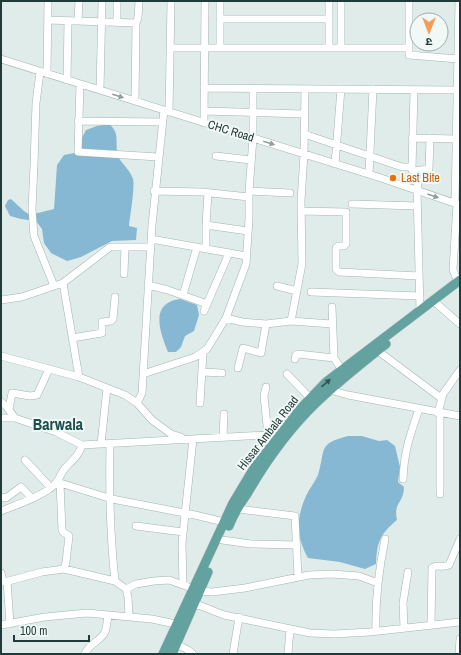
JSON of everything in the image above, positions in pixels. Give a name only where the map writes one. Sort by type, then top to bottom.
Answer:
[{"type":"main road","name":"Hissar Ambala Road","points":[[197,589],[222,540],[233,504],[254,468],[284,434],[344,377],[437,304],[459,283]]},
{"type":"main road","name":"Hissar Ambala Road","points":[[163,654],[173,642],[227,523],[238,509],[300,409],[326,382],[420,310],[459,283]]},
{"type":"main road","name":"Hissar Ambala Road","points":[[172,654],[173,642]]},
{"type":"street","points":[[48,1],[48,20],[43,73],[36,103],[32,209],[34,236],[54,286]]},
{"type":"street","points":[[78,1],[78,21]]},
{"type":"street","points":[[100,90],[102,1]]},
{"type":"street","points":[[117,1],[117,22]]},
{"type":"street","points":[[135,101],[136,23],[138,18],[139,1]]},
{"type":"street","points":[[137,403],[142,393],[154,191],[162,122],[167,111],[170,48],[170,1]]},
{"type":"street","points":[[204,1],[204,123]]},
{"type":"street","points":[[220,1],[220,47]]},
{"type":"street","points":[[329,1],[329,48]]},
{"type":"street","points":[[341,1],[341,48]]},
{"type":"street","points":[[409,1],[408,54],[411,56],[458,59]]},
{"type":"street","points":[[459,1],[457,204],[453,270],[459,283]]},
{"type":"street","points":[[220,19],[329,19]]},
{"type":"street","points":[[48,20],[136,23]]},
{"type":"street","points":[[67,80],[68,21]]},
{"type":"street","points":[[170,48],[408,48]]},
{"type":"street","name":"CHC Road","points":[[1,59],[369,174],[457,204]]},
{"type":"street","points":[[80,84],[78,152],[158,157]]},
{"type":"street","points":[[204,88],[457,90]]},
{"type":"street","points":[[143,374],[203,353],[226,318],[246,264],[253,138],[253,88]]},
{"type":"street","points":[[291,321],[302,264],[301,211],[305,89]]},
{"type":"street","points":[[336,164],[341,89]]},
{"type":"street","points":[[369,174],[373,89]]},
{"type":"street","points":[[414,90],[412,138],[417,190],[420,310]]},
{"type":"street","points":[[204,111],[304,114]]},
{"type":"street","points":[[78,121],[162,122]]},
{"type":"street","points":[[304,134],[402,168],[416,170],[428,170],[429,168],[430,138]]},
{"type":"street","points":[[412,138],[430,138],[458,142]]},
{"type":"street","points":[[216,156],[251,160]]},
{"type":"street","points":[[154,191],[249,194],[290,193]]},
{"type":"street","points":[[206,249],[208,193]]},
{"type":"street","points":[[352,204],[417,206]]},
{"type":"street","points":[[301,211],[346,212],[346,244],[336,248],[336,269],[339,272],[419,276]]},
{"type":"street","points":[[206,225],[248,231]]},
{"type":"street","points":[[151,239],[246,256]]},
{"type":"street","points":[[1,300],[22,297],[63,283],[110,247],[150,247]]},
{"type":"street","points":[[124,274],[125,247]]},
{"type":"street","points":[[183,295],[197,247]]},
{"type":"street","points":[[204,311],[229,253]]},
{"type":"street","points":[[63,283],[79,377]]},
{"type":"street","points":[[148,285],[168,290],[207,304]]},
{"type":"street","points":[[277,286],[297,291]]},
{"type":"street","points":[[311,292],[420,296]]},
{"type":"street","points":[[72,338],[100,334],[102,332],[102,322],[111,322],[113,319],[115,296]]},
{"type":"street","points":[[437,304],[460,324]]},
{"type":"street","points":[[332,307],[334,358],[342,370]]},
{"type":"street","points":[[226,318],[242,322],[266,324],[291,321],[332,324]]},
{"type":"street","points":[[238,368],[243,348],[261,353],[266,324]]},
{"type":"street","points":[[378,351],[441,398]]},
{"type":"street","points":[[200,403],[203,353]]},
{"type":"street","points":[[294,359],[298,354],[334,358]]},
{"type":"street","points":[[1,356],[79,377],[107,388],[137,403],[152,420],[171,434],[191,439]]},
{"type":"street","points":[[9,409],[12,393],[30,396],[38,395],[49,369]]},
{"type":"street","points":[[440,494],[439,413],[441,398],[460,370]]},
{"type":"street","points":[[202,372],[222,373]]},
{"type":"street","points":[[287,374],[310,398]]},
{"type":"street","points":[[266,387],[264,396],[268,435]]},
{"type":"street","points":[[101,444],[107,388]]},
{"type":"street","points":[[330,390],[348,396],[460,416]]},
{"type":"street","points":[[1,402],[9,409],[15,418]]},
{"type":"street","points":[[402,479],[406,448],[419,409]]},
{"type":"street","points":[[223,437],[224,414]]},
{"type":"street","points":[[1,418],[15,418],[56,432],[82,445],[284,434]]},
{"type":"street","points":[[183,585],[183,532],[186,513],[191,439]]},
{"type":"street","points":[[110,444],[110,538],[114,581]]},
{"type":"street","points":[[64,569],[68,536],[62,530],[59,483],[64,470],[80,452],[82,445]]},
{"type":"street","points":[[25,460],[51,488]]},
{"type":"street","points":[[1,511],[32,498],[59,483],[110,498],[186,513],[227,523]]},
{"type":"street","points":[[1,497],[6,498],[20,487],[32,498]]},
{"type":"street","points":[[238,509],[294,515],[298,577]]},
{"type":"street","points":[[136,526],[183,532]]},
{"type":"street","points":[[376,631],[379,568],[385,539]]},
{"type":"street","points":[[431,625],[432,568],[435,566],[446,567],[449,565],[460,539]]},
{"type":"street","points":[[222,540],[251,544],[296,545]]},
{"type":"street","points":[[1,573],[3,581],[7,581],[42,572],[64,569],[114,581],[126,589],[129,617]]},
{"type":"street","points":[[404,628],[403,603],[408,572]]},
{"type":"street","points":[[126,589],[136,584],[169,580],[197,589],[212,592],[224,592],[309,575],[358,576],[378,583]]},
{"type":"street","points":[[7,581],[10,624]]},
{"type":"street","points":[[190,604],[224,615],[310,633],[334,634],[376,631],[460,622]]},
{"type":"street","points":[[1,625],[45,617],[80,614],[152,619],[180,625]]},
{"type":"street","points":[[84,654],[87,647],[99,640],[104,634],[108,615]]},
{"type":"street","points":[[233,654],[239,618]]},
{"type":"street","points":[[288,654],[290,629]]},
{"type":"street","points":[[459,654],[460,639]]},
{"type":"street","points":[[173,642],[193,654]]},
{"type":"water","points":[[109,124],[115,132],[117,154],[133,179],[133,195],[129,226],[137,228],[136,240],[112,241],[81,257],[67,261],[51,253],[44,243],[42,229],[36,221],[10,216],[5,206],[8,200],[11,199],[30,215],[54,209],[57,165],[64,155],[74,153],[86,130]]},
{"type":"water","points":[[180,299],[197,305],[199,315],[194,331],[185,336],[181,347],[176,352],[168,352],[160,327],[160,312],[164,306],[170,302]]},
{"type":"water","points":[[348,436],[362,436],[379,441],[387,440],[395,446],[400,467],[398,482],[404,487],[404,492],[396,510],[397,520],[380,539],[377,550],[376,564],[365,569],[340,562],[308,558],[299,535],[300,512],[306,496],[318,475],[324,449],[331,442]]},
{"type":"place","name":"Last Bite","points":[[393,178]]},
{"type":"district","name":"Barwala","points":[[58,424]]}]
